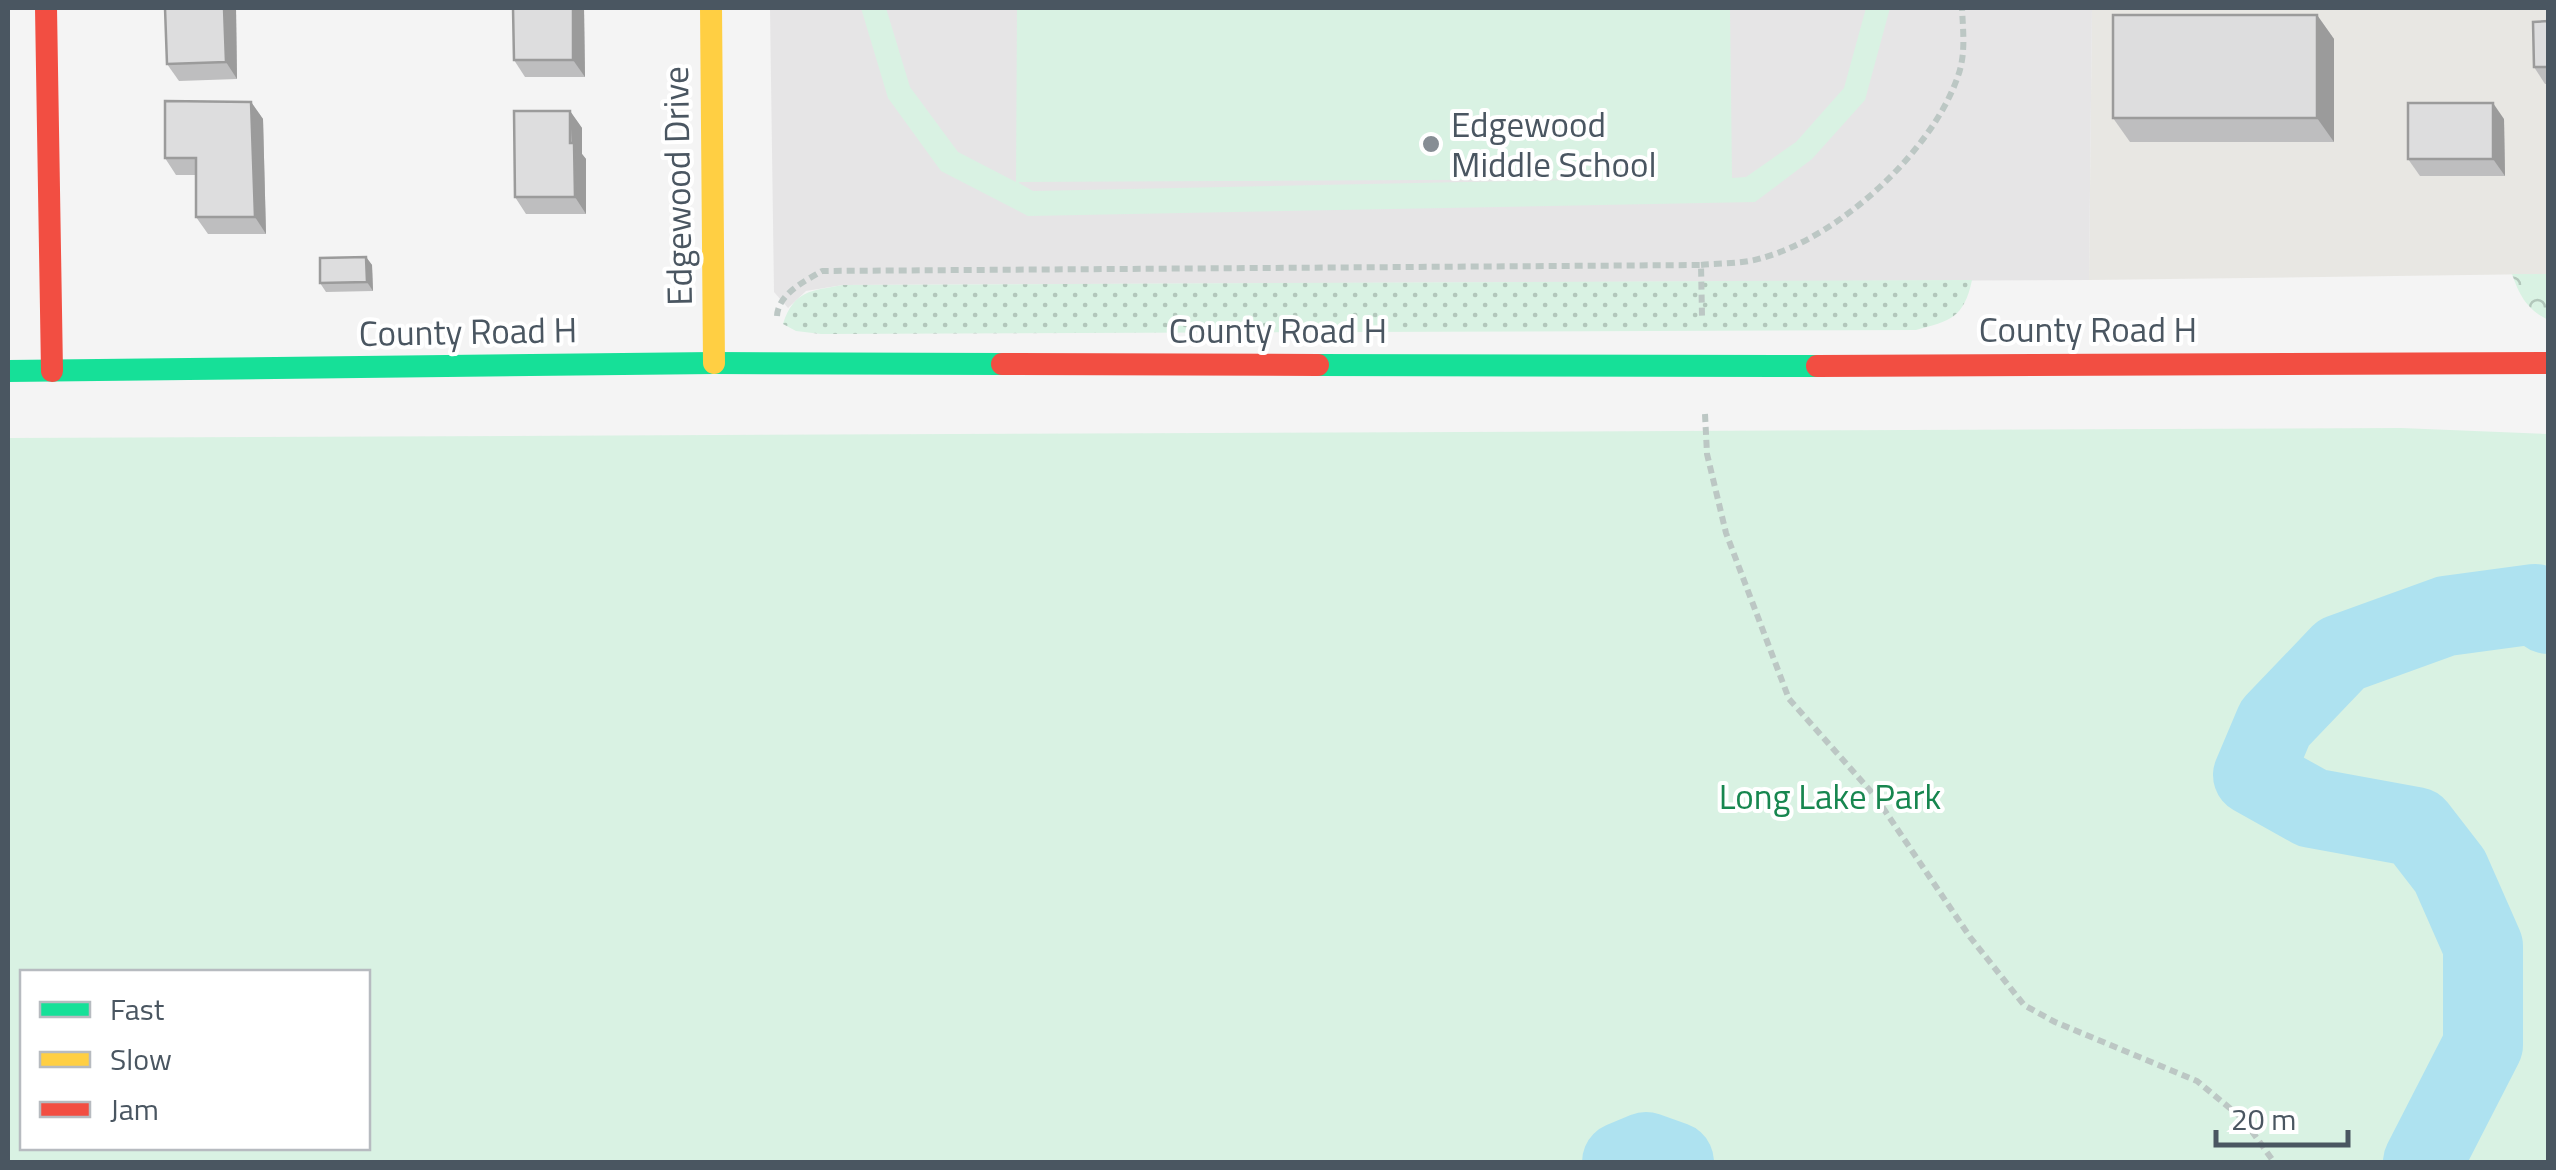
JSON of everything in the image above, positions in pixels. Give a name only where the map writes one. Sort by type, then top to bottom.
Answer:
[{"type":"street","points":[[46,8],[52,371]]},
{"type":"street","name":"Edgewood Drive","points":[[711,8],[714,363]]},
{"type":"street","name":"County Road H","points":[[8,371],[714,363],[2548,363]]},
{"type":"path","points":[[1701,266],[1761,259],[1821,234],[1861,205],[1903,162],[1938,116],[1958,78],[1964,56],[1962,8]]},
{"type":"path","points":[[1705,416],[1707,454],[1726,533],[1789,698],[1876,796],[1970,938],[2024,1005],[2054,1022],[2198,1080],[2243,1119],[2273,1160]]},
{"type":"shaded area","name":"Edgewood Middle School","points":[[770,8],[2092,8],[2089,280],[843,285],[806,291],[788,308],[774,292]]},
{"type":"shaded area","points":[[2092,8],[2548,8],[2548,274],[2089,280]]},
{"type":"green space","points":[[861,8],[886,8],[910,87],[958,152],[1016,182],[1017,8],[1730,8],[1732,178],[1746,177],[1796,142],[1844,88],[1866,8],[1890,8],[1865,100],[1812,159],[1755,202],[1028,216],[941,171],[888,98]],"holes":[[[1615,179],[1033,191],[1019,182]]]},
{"type":"green space","points":[[2512,274],[2548,274],[2548,320],[2525,302]]},
{"type":"green space","points":[[1972,280],[1965,303],[1954,316],[1916,330],[821,334],[796,331],[783,324],[798,298],[843,285]]},
{"type":"green space","name":"Long Lake Park","points":[[2401,428],[2548,434],[2548,1162],[8,1162],[8,438]]},
{"type":"building","points":[[165,8],[224,8],[226,62],[167,64]]},
{"type":"building","points":[[513,8],[573,8],[573,60],[514,60]]},
{"type":"building","points":[[2113,15],[2317,15],[2317,118],[2113,118]]},
{"type":"building","points":[[2548,21],[2548,67],[2534,67],[2533,22]]},
{"type":"building","points":[[165,101],[251,102],[255,217],[196,217],[196,158],[165,158]]},
{"type":"building","points":[[2408,103],[2493,103],[2493,159],[2408,159]]},
{"type":"building","points":[[514,111],[570,111],[575,197],[515,197]]},
{"type":"building","points":[[366,257],[367,282],[320,283],[320,258]]},
{"type":"waterway","points":[[2423,1162],[2483,1045],[2483,946],[2450,871],[2416,827],[2312,808],[2253,775],[2275,723],[2341,654],[2446,616],[2535,604],[2548,614]]},
{"type":"waterway","points":[[1622,1162],[1646,1152],[1674,1162]]},
{"type":"traffic: fast","points":[[8,371],[714,363],[1002,364]]},
{"type":"traffic: fast","points":[[1318,365],[1817,366]]},
{"type":"traffic: slow","points":[[711,8],[714,363]]},
{"type":"traffic: jam","points":[[46,8],[52,371]]},
{"type":"traffic: jam","points":[[1817,366],[2548,363]]},
{"type":"traffic: jam","points":[[1002,364],[1318,365]]},
{"type":"place","name":"Edgewood Middle School","points":[[1431,144]]}]
